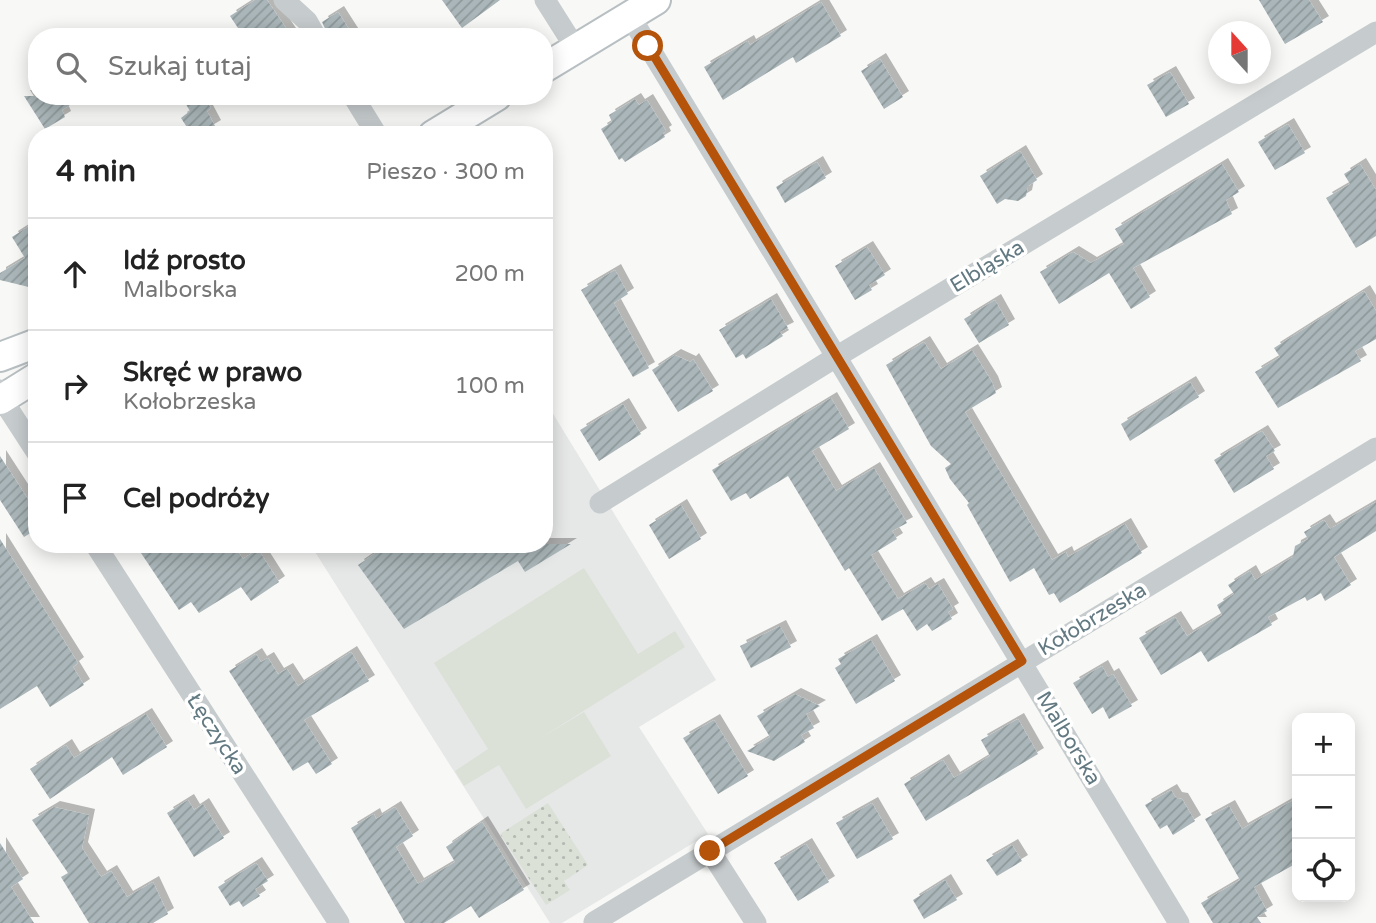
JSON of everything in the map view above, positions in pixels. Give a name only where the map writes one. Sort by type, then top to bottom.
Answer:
[{"type":"main road","points":[[553,63],[656,0]]},
{"type":"main road","points":[[448,126],[482,105]]},
{"type":"main road","points":[[0,357],[28,346]]},
{"type":"main road","points":[[1,396],[28,382]]},
{"type":"street","points":[[284,0],[311,28]]},
{"type":"street","points":[[545,0],[576,49]]},
{"type":"street","name":"Malborska","points":[[630,16],[1180,923]]},
{"type":"street","name":"Elbląska","points":[[600,502],[836,356],[1376,32]]},
{"type":"street","points":[[359,105],[371,126]]},
{"type":"street","points":[[1,396],[28,439]]},
{"type":"street","name":"Kołobrzeska","points":[[594,922],[1376,448]]},
{"type":"street","name":"Łęczycka","points":[[102,553],[339,923]]},
{"type":"street","points":[[710,851],[756,923]]},
{"type":"shaded area","points":[[553,414],[716,680],[639,727],[708,834],[562,923],[550,923],[316,553],[553,553]]},
{"type":"shaded area","points":[[584,568],[638,654],[675,631],[685,647],[539,739],[584,712],[611,756],[526,809],[499,765],[464,786],[455,771],[488,749],[434,663]]},
{"type":"shaded area","points":[[548,803],[588,865],[564,881],[570,890],[546,905],[500,834]]},
{"type":"building","points":[[255,0],[267,0],[286,28],[238,28],[230,16]]},
{"type":"building","points":[[442,0],[500,0],[462,28]]},
{"type":"building","points":[[1259,0],[1309,0],[1323,22],[1285,44]]},
{"type":"building","points":[[821,2],[841,36],[796,63],[793,57],[723,100],[704,67],[748,41],[750,45]]},
{"type":"building","points":[[338,12],[348,28],[325,28],[322,22]]},
{"type":"building","points":[[880,59],[903,97],[884,109],[861,71]]},
{"type":"building","points":[[1170,72],[1189,104],[1166,117],[1147,85]]},
{"type":"building","points":[[635,99],[639,105],[647,100],[666,131],[663,133],[665,137],[625,162],[622,158],[619,160],[601,129],[612,122],[609,115]]},
{"type":"building","points":[[30,105],[70,105],[62,110],[65,117],[50,126],[43,126]]},
{"type":"building","points":[[186,105],[209,105],[211,108],[207,111],[215,126],[186,126],[181,118],[190,111]]},
{"type":"building","points":[[1288,124],[1305,153],[1275,170],[1258,142]]},
{"type":"building","points":[[1020,151],[1037,180],[1028,186],[1026,196],[1018,201],[1005,199],[997,204],[980,176]]},
{"type":"building","points":[[817,162],[826,178],[785,203],[776,187]]},
{"type":"building","points":[[1222,164],[1239,192],[1226,200],[1232,214],[1133,268],[1150,297],[1131,309],[1109,273],[1059,304],[1040,272],[1073,252],[1091,263],[1124,244],[1115,229]]},
{"type":"building","points":[[1360,164],[1376,190],[1376,236],[1356,248],[1326,198],[1350,184],[1344,174]]},
{"type":"building","points":[[28,227],[28,287],[0,280],[0,273],[25,258],[12,237]]},
{"type":"building","points":[[867,247],[885,275],[869,285],[872,290],[855,300],[835,266]]},
{"type":"building","points":[[615,270],[628,294],[614,303],[649,368],[633,377],[581,290]]},
{"type":"building","points":[[1364,291],[1376,311],[1376,339],[1355,351],[1361,361],[1278,408],[1255,372],[1280,357],[1274,348]]},
{"type":"building","points":[[771,299],[788,328],[780,332],[783,336],[746,359],[743,354],[736,358],[719,330]]},
{"type":"building","points":[[995,300],[1009,325],[979,343],[964,319]]},
{"type":"building","points":[[924,342],[941,369],[972,350],[992,382],[996,393],[965,412],[1052,560],[1066,552],[1068,557],[1125,524],[1142,553],[1060,603],[1054,593],[1049,595],[1034,568],[1010,582],[967,505],[969,503],[950,479],[945,468],[951,464],[931,446],[886,365]]},
{"type":"building","points":[[675,355],[690,362],[693,359],[713,391],[678,412],[652,370]]},
{"type":"building","points":[[1190,382],[1199,397],[1130,441],[1121,424]]},
{"type":"building","points":[[831,398],[849,429],[812,451],[836,491],[874,468],[907,523],[892,531],[897,539],[871,555],[898,599],[925,583],[929,589],[938,584],[953,609],[948,612],[952,619],[932,631],[927,624],[917,631],[903,609],[882,621],[849,568],[845,571],[788,476],[750,499],[746,493],[731,501],[712,470]]},
{"type":"building","points":[[623,404],[641,434],[599,461],[580,430]]},
{"type":"building","points":[[1262,431],[1275,451],[1266,456],[1274,469],[1234,493],[1214,460]]},
{"type":"building","points":[[0,456],[28,499],[28,535],[24,537],[0,500]]},
{"type":"building","points":[[1376,502],[1376,531],[1334,557],[1351,585],[1325,601],[1321,593],[1307,601],[1305,597],[1268,617],[1272,625],[1208,662],[1201,651],[1161,675],[1139,638],[1175,617],[1187,636],[1222,615],[1217,605],[1234,594],[1228,585],[1250,571],[1255,580],[1293,557],[1295,546],[1308,539],[1304,532],[1324,520],[1330,529]]},
{"type":"building","points":[[681,505],[701,539],[669,559],[649,525]]},
{"type":"building","points":[[0,539],[78,663],[73,667],[84,685],[50,707],[37,686],[0,709]]},
{"type":"building","points":[[553,544],[571,544],[525,572],[518,561],[404,629],[358,565],[376,553],[553,553]]},
{"type":"building","points":[[141,553],[239,553],[243,559],[252,553],[261,553],[279,582],[251,601],[241,587],[199,613],[191,602],[179,610]]},
{"type":"building","points":[[780,626],[791,647],[751,668],[740,646]]},
{"type":"building","points":[[871,640],[895,681],[856,704],[835,668],[841,664],[838,659]]},
{"type":"building","points":[[351,652],[369,681],[304,720],[332,764],[316,774],[308,762],[293,771],[229,671],[256,654],[261,662],[268,658],[278,674],[287,669],[298,686]]},
{"type":"building","points":[[1102,666],[1108,677],[1113,674],[1132,706],[1109,719],[1103,707],[1092,714],[1073,683]]},
{"type":"building","points":[[795,694],[820,706],[806,714],[814,728],[801,735],[805,742],[774,761],[747,751],[770,737],[757,716]]},
{"type":"building","points":[[146,714],[167,747],[123,775],[112,757],[50,799],[30,769],[66,745],[74,758]]},
{"type":"building","points":[[1018,719],[1038,754],[926,821],[904,784],[943,760],[954,778],[990,756],[981,740]]},
{"type":"building","points":[[714,720],[748,776],[718,794],[683,738]]},
{"type":"building","points":[[1171,790],[1176,798],[1182,799],[1195,821],[1173,835],[1167,825],[1160,829],[1145,805]]},
{"type":"building","points":[[188,800],[194,810],[203,804],[224,838],[194,857],[167,813]]},
{"type":"building","points":[[1292,801],[1292,866],[1254,887],[1267,911],[1257,917],[1261,923],[1213,923],[1201,903],[1240,880],[1205,819],[1229,806],[1242,829]]},
{"type":"building","points":[[872,803],[893,839],[857,859],[836,823]]},
{"type":"building","points":[[54,807],[89,815],[82,848],[101,877],[111,871],[127,897],[153,882],[168,914],[153,923],[89,923],[61,877],[68,873],[32,820]]},
{"type":"building","points":[[395,807],[413,836],[396,847],[418,884],[455,862],[446,847],[482,822],[524,890],[479,918],[471,906],[444,923],[405,923],[351,828],[374,814],[376,819]]},
{"type":"building","points":[[0,843],[23,879],[11,887],[34,923],[0,923]]},
{"type":"building","points":[[806,844],[829,882],[798,901],[774,863]]},
{"type":"building","points":[[1012,845],[1022,861],[997,876],[986,860]]},
{"type":"building","points":[[256,863],[268,881],[255,889],[260,896],[243,907],[239,901],[230,906],[218,887]]},
{"type":"building","points":[[945,880],[957,900],[924,919],[913,900]]},
{"type":"route","points":[[648,46],[1022,661],[710,851]]}]
